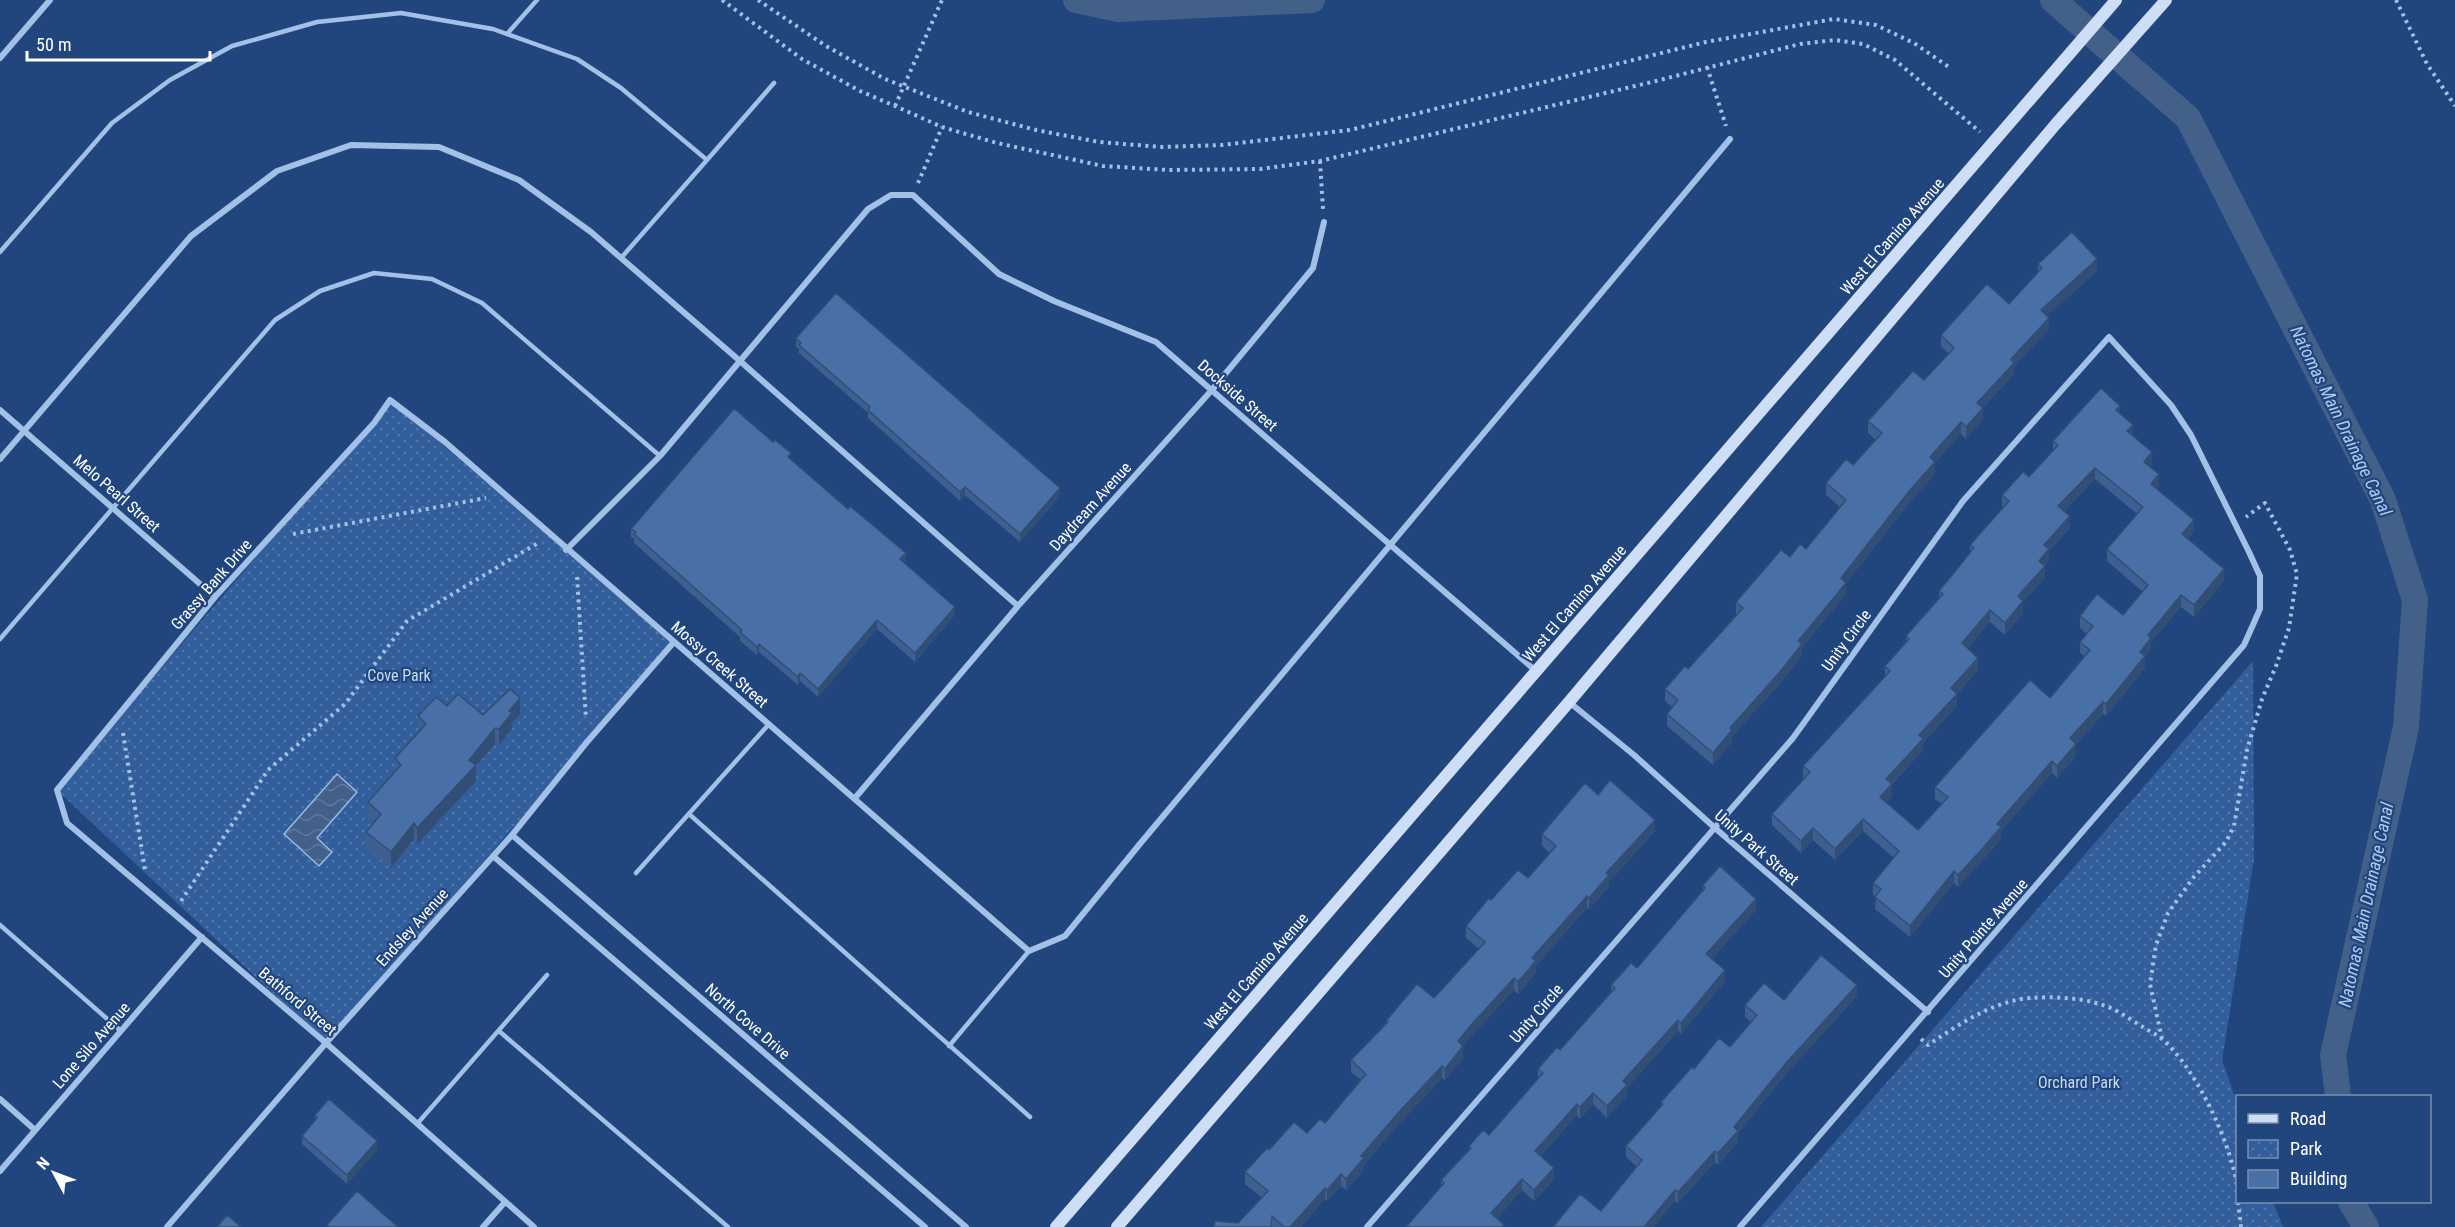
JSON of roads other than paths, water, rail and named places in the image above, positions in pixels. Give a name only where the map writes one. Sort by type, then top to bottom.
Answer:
[{"type":"main road","name":"West El Camino Avenue","points":[[1056,1227],[2116,0]]},
{"type":"main road","points":[[1117,1227],[1569,702],[2055,125],[2166,0]]},
{"type":"street","points":[[0,58],[50,0]]},
{"type":"street","points":[[1029,951],[1065,936],[1139,844],[1730,139]]},
{"type":"street","points":[[0,459],[191,236],[277,171],[351,145],[439,147],[519,180],[591,232],[1018,606]]},
{"type":"street","name":"Dockside Street","points":[[740,361],[868,209],[891,195],[913,195],[999,274],[1054,301],[1156,342],[1537,672]]},
{"type":"street","name":"Daydream Avenue","points":[[855,798],[1018,606],[1211,390],[1313,268],[1324,222]]},
{"type":"street","name":"Unity Circle","points":[[1367,1227],[1793,738],[1963,501],[2109,337],[2171,405],[2191,435],[2260,576],[2260,609],[2244,645]]},
{"type":"street","points":[[567,550],[660,456],[740,361]]},
{"type":"street","name":"Mossy Creek Street","points":[[390,400],[445,442],[506,494],[576,558],[1029,951]]},
{"type":"street","name":"Grassy Bank Drive","points":[[57,790],[215,597],[374,423],[390,400]]},
{"type":"street","name":"Melo Pearl Street","points":[[0,410],[215,597]]},
{"type":"street","name":"Endsley Avenue","points":[[167,1227],[326,1043],[512,835],[587,742],[674,642]]},
{"type":"street","name":"Unity Pointe Avenue","points":[[1740,1227],[2244,645]]},
{"type":"street","name":"Unity Park Street","points":[[1569,702],[1634,755],[1928,1012]]},
{"type":"street","name":"Bathford Street","points":[[57,790],[67,823],[326,1043],[534,1227]]},
{"type":"street","name":"North Cove Drive","points":[[512,835],[966,1227]]},
{"type":"street","points":[[493,856],[926,1227]]},
{"type":"street","name":"Lone Silo Avenue","points":[[0,1171],[202,937]]},
{"type":"street","points":[[0,1099],[35,1130]]},
{"type":"street","points":[[483,1227],[505,1202]]},
{"type":"lane","points":[[507,34],[537,0]]},
{"type":"lane","points":[[0,252],[112,123],[170,80],[232,46],[318,22],[401,13],[494,29],[577,60],[621,88],[707,160]]},
{"type":"lane","points":[[621,258],[774,83]]},
{"type":"lane","points":[[0,639],[275,320],[320,291],[374,273],[432,279],[482,303],[660,456]]},
{"type":"lane","points":[[636,873],[769,724]]},
{"type":"lane","points":[[689,814],[1030,1117]]},
{"type":"lane","points":[[0,925],[121,1031]]},
{"type":"lane","points":[[949,1046],[1029,951]]},
{"type":"lane","points":[[417,1124],[547,975]]},
{"type":"lane","points":[[499,1030],[728,1227]]},
{"type":"water","points":[[337,774],[357,792],[317,838],[332,852],[319,866],[284,834]]},
{"type":"waterway","name":"Natomas Main Drainage Canal","points":[[1076,0],[1118,9],[1312,0]]},
{"type":"waterway","name":"Natomas Main Drainage Canal","points":[[2053,0],[2188,118],[2383,500],[2415,600],[2406,727],[2333,1055],[2338,1095]]},
{"type":"waterway","name":"Natomas Main Drainage Canal","points":[[2352,1203],[2366,1227]]},
{"type":"park label","name":"Cove Park","points":[[399,675]]},
{"type":"park label","name":"Orchard Park","points":[[2079,1082]]}]
